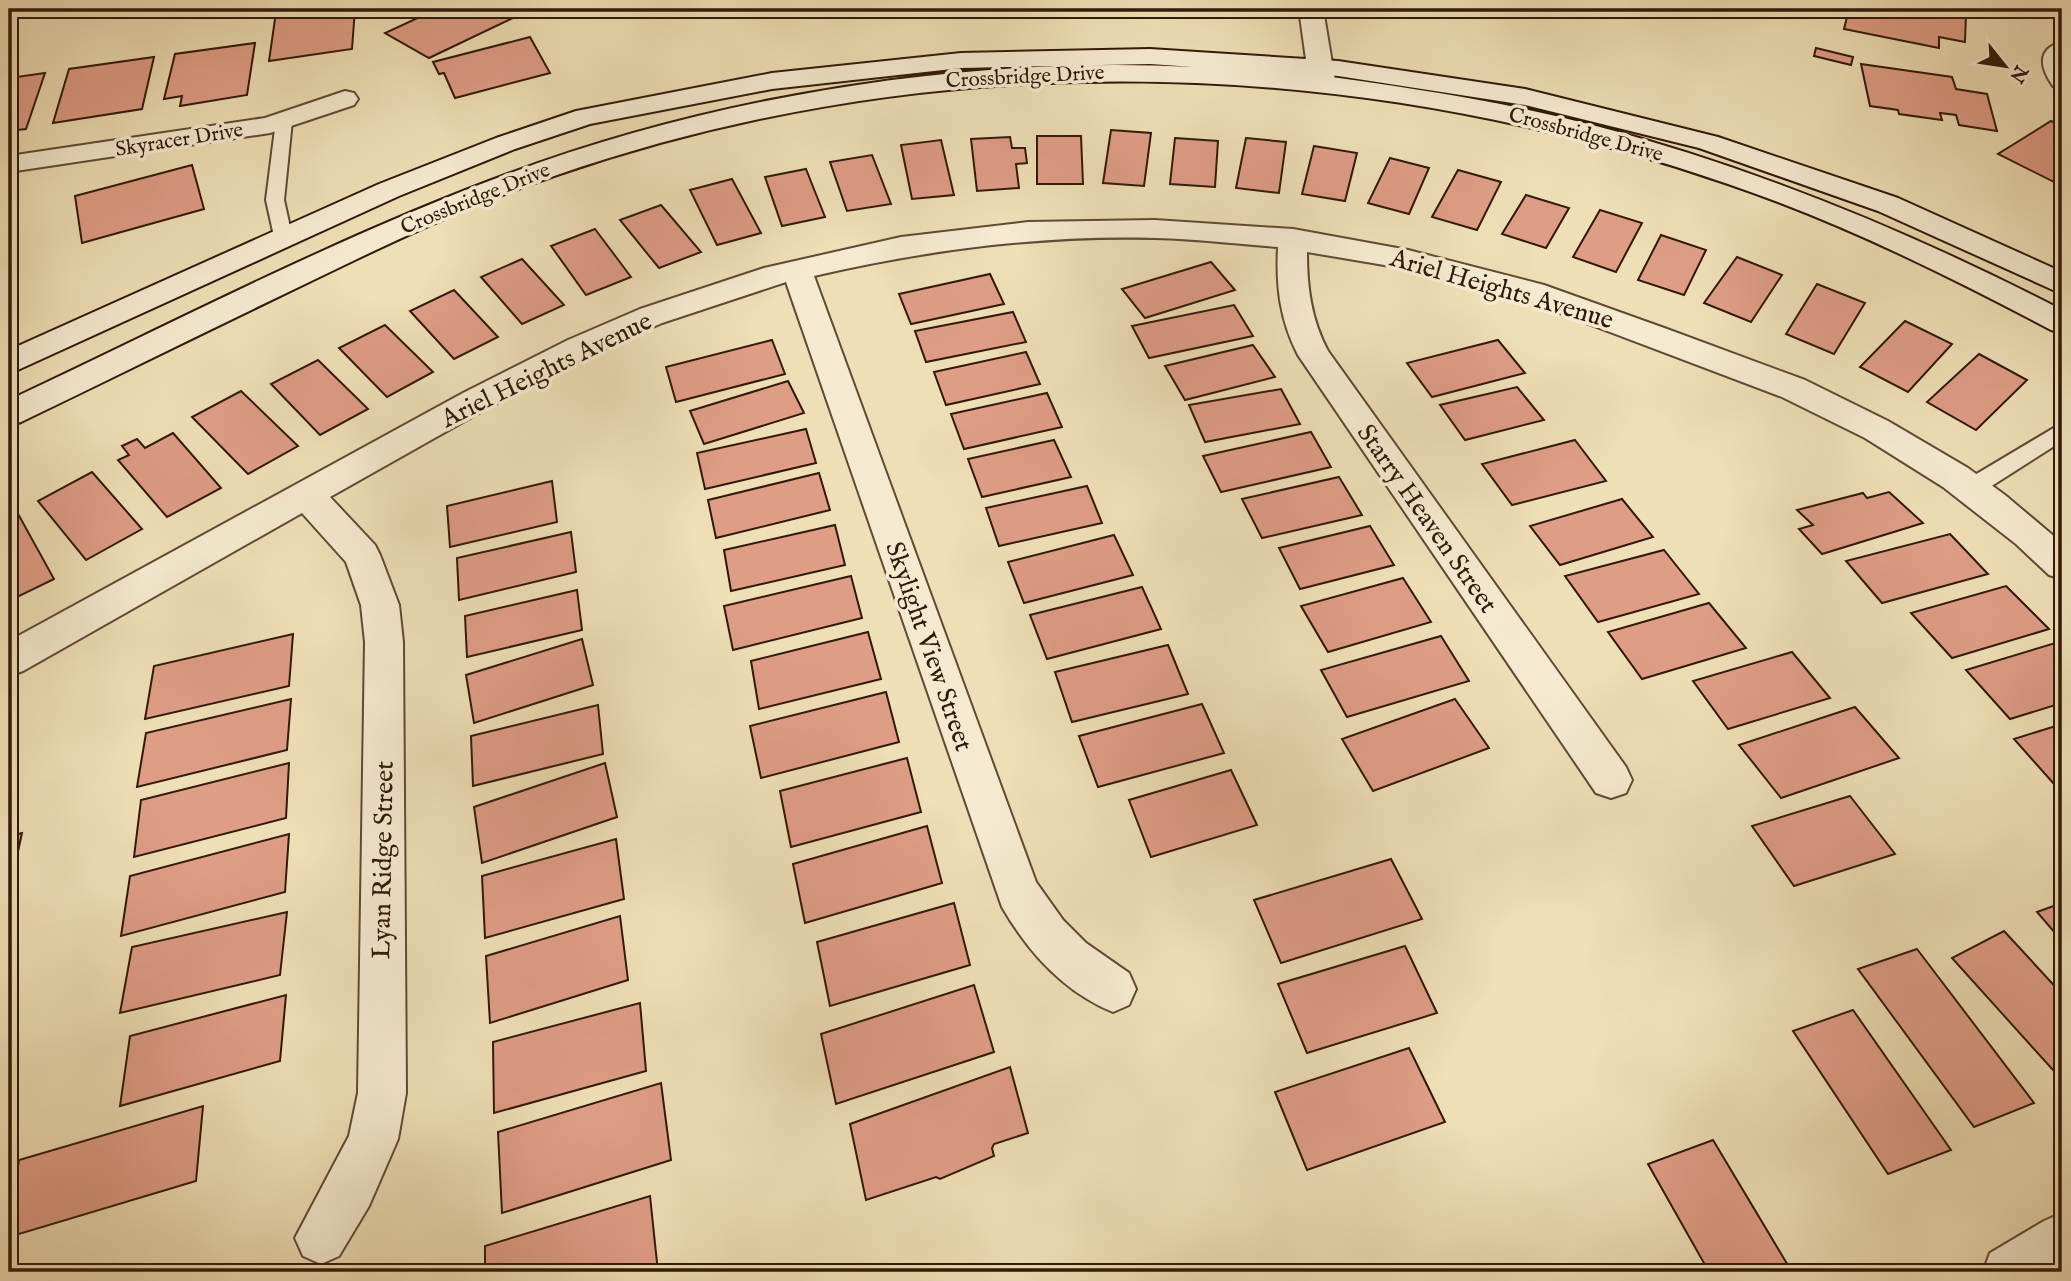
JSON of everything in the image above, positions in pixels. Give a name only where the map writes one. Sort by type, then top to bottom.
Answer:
[{"type":"street","points":[[1311,9],[1322,81]]},
{"type":"street","name":"Crossbridge Drive","points":[[9,363],[441,166],[551,128],[688,90],[838,61],[914,50],[1082,41],[1208,43],[1319,53],[1413,66],[1596,106],[1704,137],[1811,173],[1918,215],[2062,284]]},
{"type":"street","points":[[2060,78],[2054,60],[2062,50]]},
{"type":"street","name":"Crossbridge Drive","points":[[9,414],[455,203],[601,151],[744,112],[858,91],[1039,73],[1143,71],[1322,81],[1452,102],[1533,119],[1634,145],[1735,177],[1917,250],[2062,323]]},
{"type":"street","name":"Skyracer Drive","points":[[9,164],[284,121],[345,99]]},
{"type":"street","name":"Ariel Heights Avenue","points":[[9,660],[526,373],[589,343],[714,294],[797,269],[901,247],[1025,231],[1149,227],[1214,230],[1293,239],[1397,256],[1476,275],[1612,318],[1752,371],[1825,403],[1900,442],[1971,488],[2035,537],[2062,565]]},
{"type":"street","name":"Starry Heaven Street","points":[[1293,239],[1292,298],[1302,335],[1611,780]]},
{"type":"street","name":"Skylight View Street","points":[[797,269],[1018,892],[1032,918],[1051,941],[1079,968],[1113,989]]},
{"type":"street","name":"Lyan Ridge Street","points":[[306,494],[362,555],[380,605],[384,642],[382,1094],[373,1139],[351,1188],[321,1238]]},
{"type":"street","points":[[2009,1272],[2062,1239]]},
{"type":"lane","points":[[283,236],[275,200],[284,121]]},
{"type":"lane","points":[[1971,488],[2062,431]]},
{"type":"building","points":[[355,9],[352,49],[269,61],[276,12]]},
{"type":"building","points":[[437,9],[492,9],[511,19],[429,58],[385,33]]},
{"type":"building","points":[[1849,9],[1937,9],[1966,14],[1965,42],[1939,37],[1939,48],[1844,29]]},
{"type":"building","points":[[1981,9],[2038,9],[2026,17],[2009,10],[2000,16]]},
{"type":"building","points":[[530,37],[550,73],[455,98],[444,73],[439,74],[433,62]]},
{"type":"building","points":[[255,43],[247,95],[180,106],[182,96],[164,99],[175,54]]},
{"type":"building","points":[[1816,48],[1853,57],[1851,65],[1814,56]]},
{"type":"building","points":[[154,57],[142,109],[53,123],[69,69]]},
{"type":"building","points":[[1861,64],[1952,77],[1956,89],[1987,94],[1997,131],[1959,125],[1956,115],[1940,113],[1942,120],[1899,114],[1898,110],[1870,106]]},
{"type":"building","points":[[45,73],[26,129],[9,131],[9,78]]},
{"type":"building","points":[[2051,121],[2062,126],[2062,186],[1998,154]]},
{"type":"building","points":[[1111,130],[1151,133],[1144,186],[1103,183]]},
{"type":"building","points":[[1037,136],[1081,136],[1083,184],[1037,184]]},
{"type":"building","points":[[1010,137],[1012,148],[1025,148],[1027,163],[1016,164],[1019,188],[977,191],[971,139]]},
{"type":"building","points":[[1175,138],[1218,141],[1215,187],[1170,184]]},
{"type":"building","points":[[1246,138],[1286,142],[1279,193],[1236,188]]},
{"type":"building","points":[[941,140],[954,195],[912,199],[901,145]]},
{"type":"building","points":[[1314,146],[1357,153],[1345,201],[1302,194]]},
{"type":"building","points":[[872,155],[891,204],[847,211],[830,162]]},
{"type":"building","points":[[1390,158],[1429,168],[1409,214],[1368,203]]},
{"type":"building","points":[[192,165],[204,209],[82,243],[75,196]]},
{"type":"building","points":[[806,169],[825,217],[782,226],[765,177]]},
{"type":"building","points":[[1458,170],[1501,182],[1477,230],[1432,217]]},
{"type":"building","points":[[732,179],[761,233],[717,245],[690,190]]},
{"type":"building","points":[[1526,195],[1569,208],[1546,248],[1502,234]]},
{"type":"building","points":[[661,205],[701,252],[659,268],[620,220]]},
{"type":"building","points":[[1600,210],[1642,223],[1616,272],[1573,257]]},
{"type":"building","points":[[595,229],[631,277],[586,295],[551,246]]},
{"type":"building","points":[[1661,235],[1706,250],[1684,295],[1638,280]]},
{"type":"building","points":[[1737,257],[1782,275],[1751,322],[1704,303]]},
{"type":"building","points":[[522,259],[564,305],[522,324],[481,277]]},
{"type":"building","points":[[1211,262],[1235,290],[1145,318],[1122,289]]},
{"type":"building","points":[[990,274],[1004,304],[911,324],[899,294]]},
{"type":"building","points":[[1817,284],[1865,303],[1834,354],[1786,334]]},
{"type":"building","points":[[454,290],[498,337],[454,359],[410,311]]},
{"type":"building","points":[[1234,305],[1253,336],[1149,358],[1132,326]]},
{"type":"building","points":[[1013,312],[1026,342],[926,362],[915,331]]},
{"type":"building","points":[[1905,321],[1952,344],[1908,392],[1860,367]]},
{"type":"building","points":[[385,325],[433,372],[387,397],[339,348]]},
{"type":"building","points":[[772,340],[785,374],[676,402],[666,367]]},
{"type":"building","points":[[1498,340],[1525,373],[1432,397],[1407,363]]},
{"type":"building","points":[[1253,345],[1275,377],[1185,400],[1165,366]]},
{"type":"building","points":[[1026,352],[1040,384],[946,405],[934,372]]},
{"type":"building","points":[[1979,354],[2027,380],[1976,430],[1927,402]]},
{"type":"building","points":[[318,360],[368,409],[320,435],[271,384]]},
{"type":"building","points":[[788,381],[804,413],[704,444],[690,411]]},
{"type":"building","points":[[1517,387],[1544,420],[1465,440],[1440,405]]},
{"type":"building","points":[[1281,389],[1300,424],[1205,442],[1189,405]]},
{"type":"building","points":[[241,391],[298,446],[248,474],[192,417]]},
{"type":"building","points":[[1047,393],[1062,427],[964,449],[951,414]]},
{"type":"building","points":[[806,429],[816,463],[705,489],[697,453]]},
{"type":"building","points":[[1311,432],[1331,467],[1221,492],[1203,456]]},
{"type":"building","points":[[173,433],[221,488],[167,517],[118,460],[129,455],[122,446],[137,439],[145,448]]},
{"type":"building","points":[[1054,440],[1071,477],[982,497],[968,459]]},
{"type":"building","points":[[1575,440],[1606,481],[1512,505],[1482,464]]},
{"type":"building","points":[[92,472],[142,529],[86,560],[38,501]]},
{"type":"building","points":[[819,473],[830,510],[716,538],[708,500]]},
{"type":"building","points":[[1339,477],[1362,515],[1262,538],[1242,499]]},
{"type":"building","points":[[552,481],[557,522],[450,547],[447,506]]},
{"type":"building","points":[[1087,486],[1102,523],[999,546],[986,508]]},
{"type":"building","points":[[1889,492],[1923,523],[1822,554],[1799,529],[1813,525],[1797,510],[1863,493],[1867,498]]},
{"type":"building","points":[[1622,499],[1653,537],[1560,565],[1530,526]]},
{"type":"building","points":[[17,512],[54,579],[9,601],[9,516]]},
{"type":"building","points":[[835,525],[845,565],[731,591],[724,550]]},
{"type":"building","points":[[1370,526],[1394,565],[1300,589],[1279,548]]},
{"type":"building","points":[[571,532],[576,572],[459,600],[457,558]]},
{"type":"building","points":[[1950,534],[1988,574],[1882,603],[1846,561]]},
{"type":"building","points":[[1114,535],[1133,575],[1024,603],[1008,562]]},
{"type":"building","points":[[1664,550],[1699,594],[1598,622],[1565,576]]},
{"type":"building","points":[[851,576],[862,618],[733,650],[724,606]]},
{"type":"building","points":[[1403,578],[1431,622],[1328,652],[1301,606]]},
{"type":"building","points":[[2006,586],[2049,629],[1952,658],[1911,613]]},
{"type":"building","points":[[1142,587],[1161,629],[1047,659],[1030,615]]},
{"type":"building","points":[[577,590],[582,630],[467,657],[465,616]]},
{"type":"building","points":[[1709,603],[1746,648],[1642,679],[1608,632]]},
{"type":"building","points":[[868,632],[881,679],[759,709],[751,661]]},
{"type":"building","points":[[293,634],[289,686],[145,719],[154,666]]},
{"type":"building","points":[[1441,636],[1469,681],[1347,717],[1321,670]]},
{"type":"building","points":[[582,639],[593,685],[474,723],[466,675]]},
{"type":"building","points":[[2062,641],[2062,703],[2010,719],[1966,670]]},
{"type":"building","points":[[1168,645],[1188,694],[1072,722],[1055,672]]},
{"type":"building","points":[[1792,652],[1830,698],[1728,729],[1693,681]]},
{"type":"building","points":[[886,692],[899,742],[761,778],[750,726]]},
{"type":"building","points":[[291,699],[287,750],[137,787],[146,733]]},
{"type":"building","points":[[1455,699],[1489,748],[1373,791],[1342,739]]},
{"type":"building","points":[[1202,704],[1224,753],[1098,787],[1079,736]]},
{"type":"building","points":[[598,705],[603,754],[473,786],[471,736]]},
{"type":"building","points":[[1855,707],[1899,758],[1781,798],[1739,745]]},
{"type":"building","points":[[2062,724],[2062,793],[2014,739]]},
{"type":"building","points":[[907,758],[921,812],[791,847],[780,791]]},
{"type":"building","points":[[289,763],[286,818],[134,857],[141,800]]},
{"type":"building","points":[[605,763],[617,817],[482,863],[474,807]]},
{"type":"building","points":[[1231,770],[1257,825],[1151,857],[1129,800]]},
{"type":"building","points":[[1850,796],[1895,854],[1794,886],[1752,826]]},
{"type":"building","points":[[927,826],[942,883],[805,923],[793,864]]},
{"type":"building","points":[[22,833],[9,893],[9,836]]},
{"type":"building","points":[[289,834],[285,892],[121,936],[130,876]]},
{"type":"building","points":[[616,839],[624,899],[485,938],[482,876]]},
{"type":"building","points":[[1391,859],[1422,919],[1281,963],[1254,900]]},
{"type":"building","points":[[954,903],[970,965],[830,1006],[817,942]]},
{"type":"building","points":[[2062,903],[2062,941],[2037,912]]},
{"type":"building","points":[[287,912],[280,975],[120,1013],[132,947]]},
{"type":"building","points":[[620,916],[628,980],[490,1023],[486,956]]},
{"type":"building","points":[[2004,931],[2062,994],[2062,1080],[1952,958]]},
{"type":"building","points":[[1405,946],[1437,1013],[1307,1053],[1278,984]]},
{"type":"building","points":[[1917,949],[2034,1103],[1974,1127],[1858,969]]},
{"type":"building","points":[[974,985],[994,1052],[836,1104],[821,1034]]},
{"type":"building","points":[[286,995],[280,1061],[120,1106],[130,1036]]},
{"type":"building","points":[[640,1003],[646,1071],[494,1113],[493,1042]]},
{"type":"building","points":[[1853,1010],[1951,1150],[1888,1174],[1793,1031]]},
{"type":"building","points":[[1409,1048],[1445,1122],[1307,1170],[1275,1092]]},
{"type":"building","points":[[1010,1067],[1028,1133],[994,1144],[994,1156],[940,1179],[936,1177],[866,1200],[850,1124]]},
{"type":"building","points":[[661,1083],[671,1160],[502,1213],[498,1132]]},
{"type":"building","points":[[203,1106],[196,1181],[9,1237],[9,1218],[19,1160]]},
{"type":"building","points":[[1713,1140],[1792,1272],[1709,1272],[1648,1164]]},
{"type":"building","points":[[650,1196],[658,1272],[485,1272],[485,1246]]},
{"type":"waterway","points":[[9,14],[44,9]]}]
